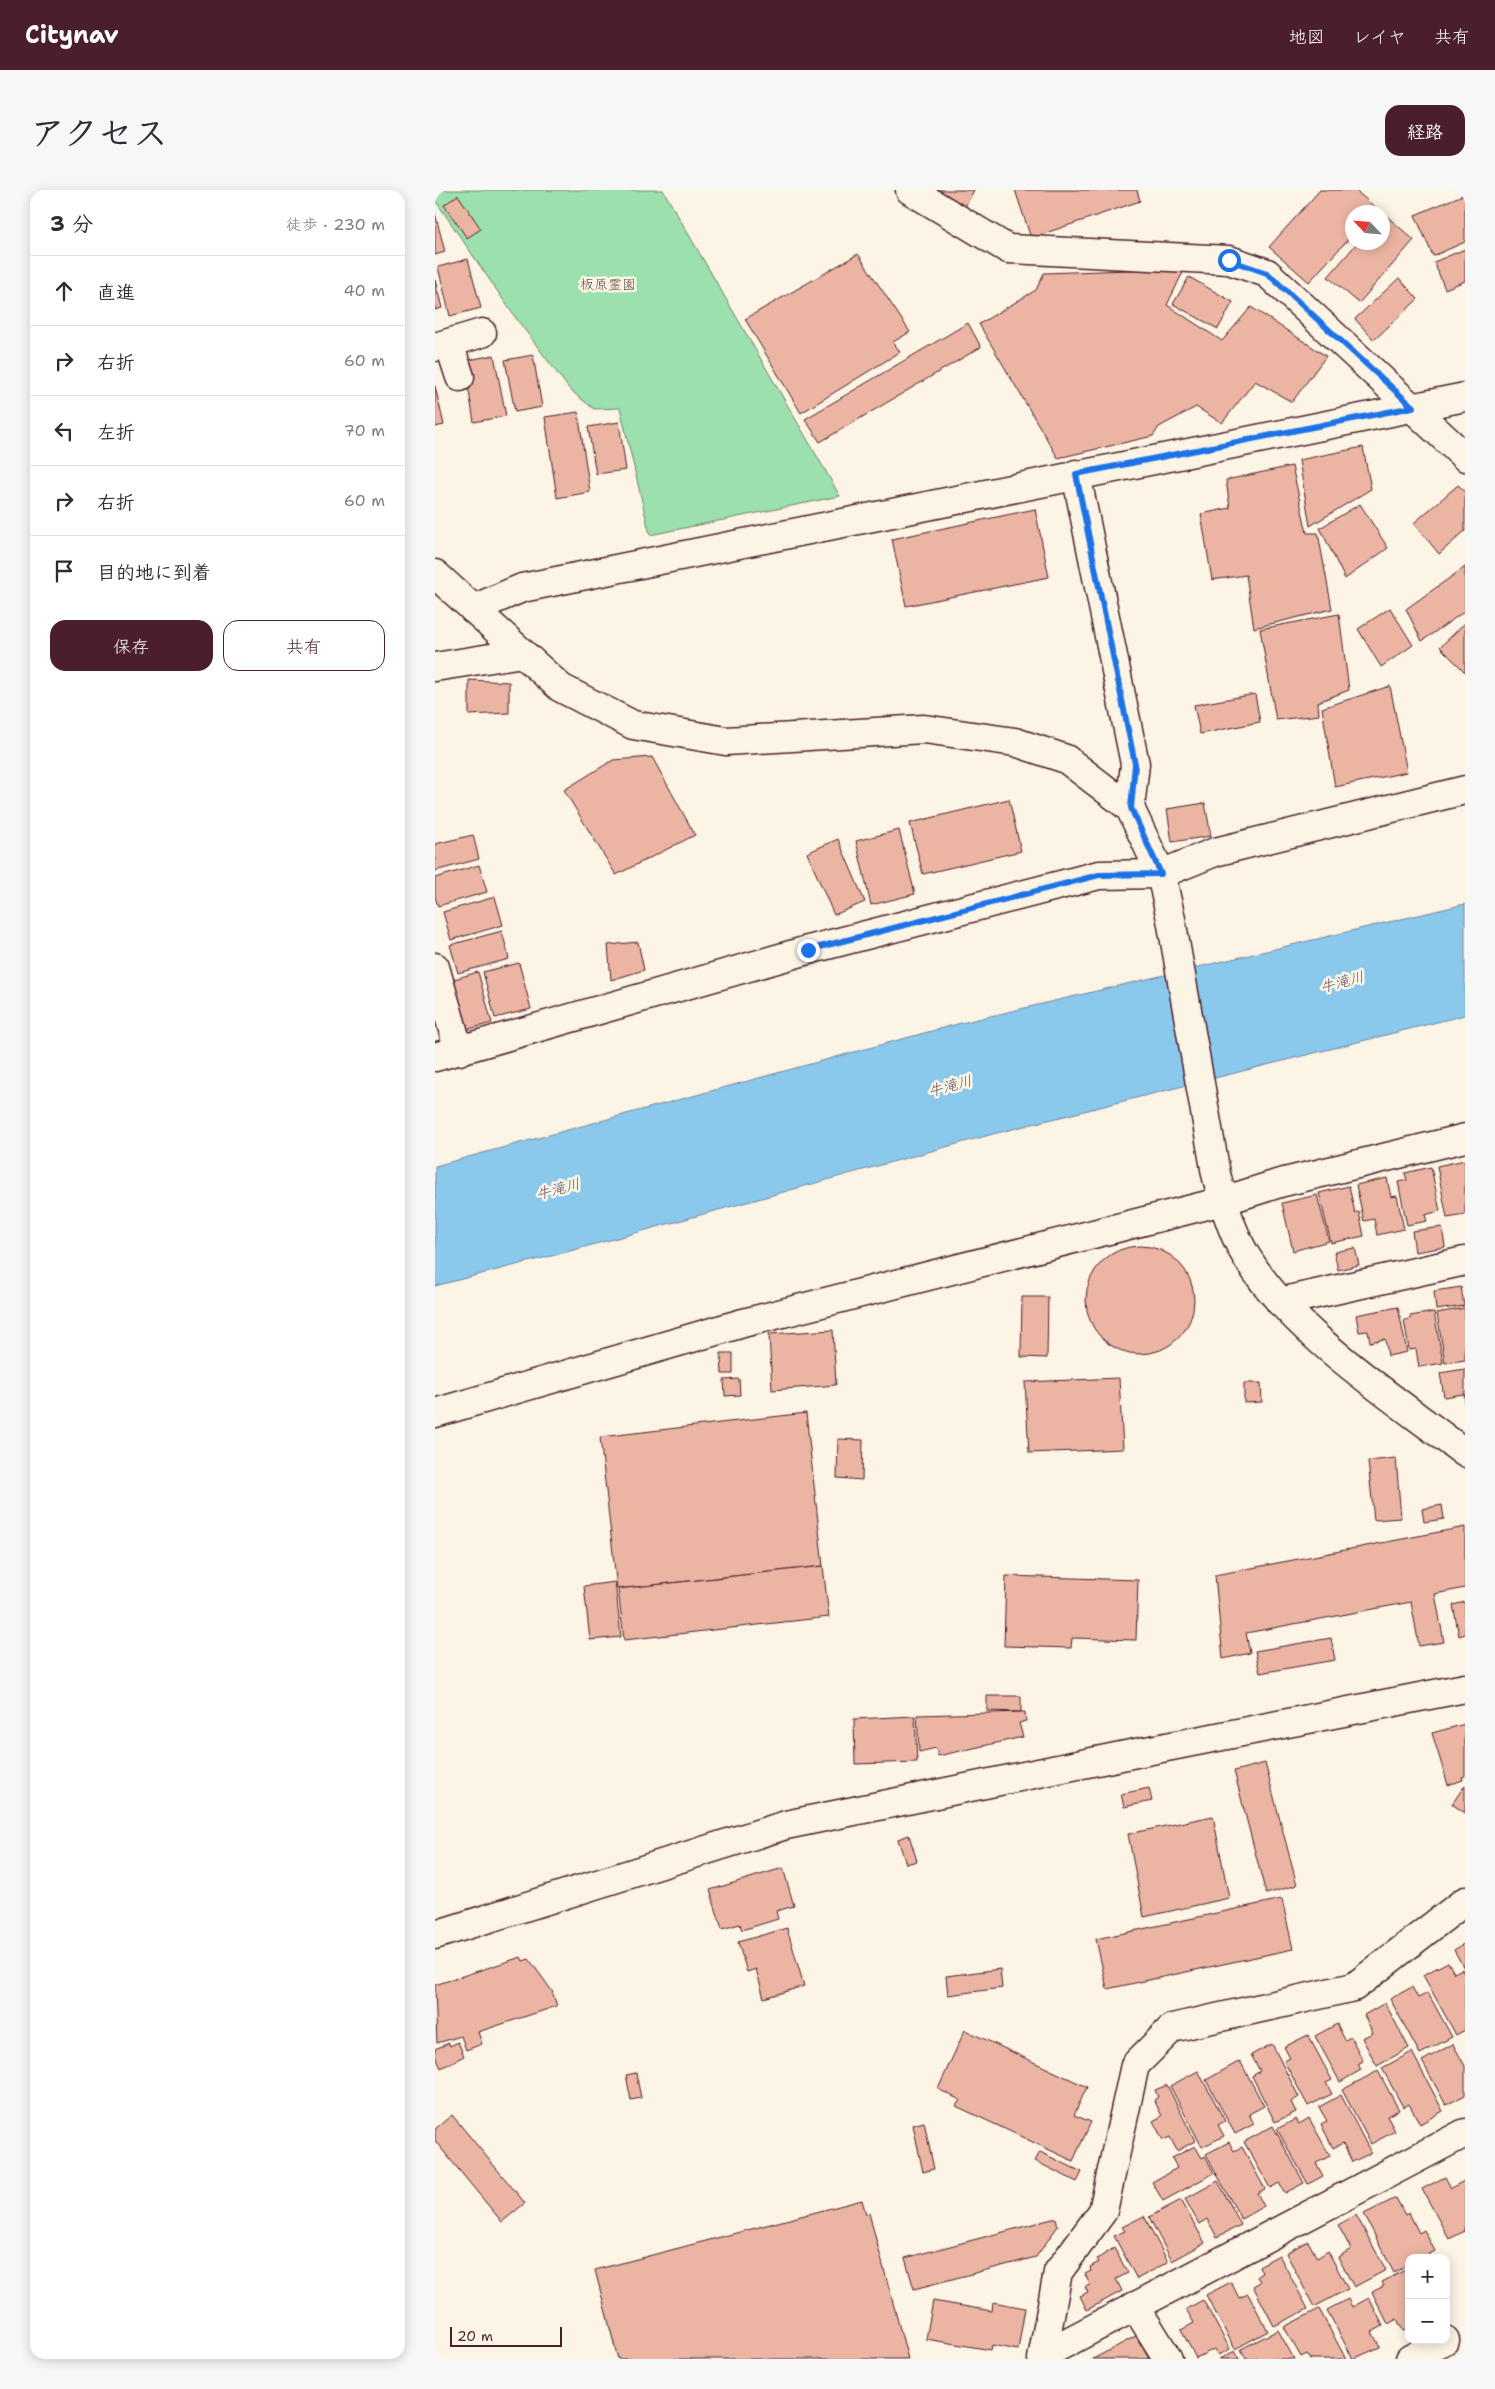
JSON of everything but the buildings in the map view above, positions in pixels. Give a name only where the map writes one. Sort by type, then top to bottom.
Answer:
[{"type":"street","points":[[909,190],[1008,249],[1229,260],[1267,273],[1465,457]]},
{"type":"street","points":[[460,377],[442,345],[482,333]]},
{"type":"street","points":[[473,609],[522,588],[1076,474],[1465,397]]},
{"type":"street","points":[[1076,474],[1135,764],[1131,808]]},
{"type":"street","points":[[435,574],[561,688],[633,724],[726,741],[924,729],[1015,742],[1066,759],[1131,808],[1161,874],[1171,919],[1216,1174],[1223,1201],[1245,1255],[1280,1302],[1328,1347],[1465,1453]]},
{"type":"street","points":[[435,666],[522,653]]},
{"type":"street","points":[[435,967],[447,1054],[808,950],[1099,875],[1161,874],[1215,852],[1465,790]]},
{"type":"street","points":[[435,1413],[743,1323],[1223,1201],[1280,1183],[1465,1138]]},
{"type":"street","points":[[1280,1302],[1465,1261]]},
{"type":"street","points":[[435,1935],[786,1825],[1465,1688]]},
{"type":"street","points":[[1043,2357],[1058,2272],[1103,2212],[1135,2065],[1171,2028],[1354,1987],[1465,1901]]},
{"type":"street","points":[[1043,2357],[1135,2306],[1465,2133]]},
{"type":"street","points":[[1135,2306],[1167,2359]]},
{"type":"street","points":[[1450,2338],[1465,2330]]},
{"type":"street","points":[[1409,2359],[1438,2344]]},
{"type":"green space","name":"板原霊園","points":[[435,190],[663,190],[840,496],[650,535],[620,408],[594,409],[570,390],[515,317],[435,200]]},
{"type":"water","name":"牛滝川","points":[[1465,904],[1465,1015],[993,1134],[563,1253],[435,1286],[435,1166],[961,1023]]},
{"type":"route","points":[[808,950],[1099,875],[1161,874],[1131,808],[1135,764],[1076,474],[1413,407],[1267,273],[1229,260]]}]
